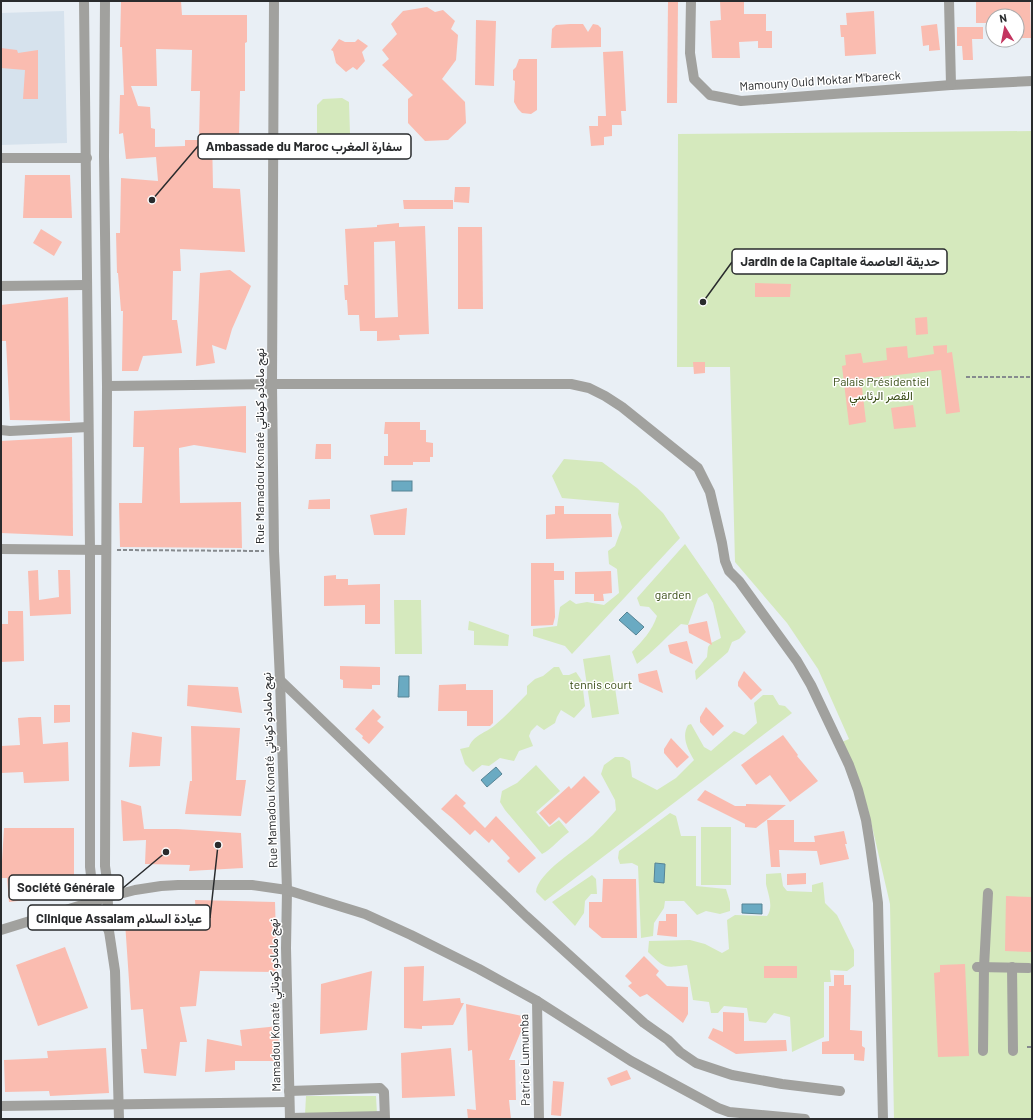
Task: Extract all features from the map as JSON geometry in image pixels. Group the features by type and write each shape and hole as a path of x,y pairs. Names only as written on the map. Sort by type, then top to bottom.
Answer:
{"street":[{"path":"84,1 87,158 90,550 90,867 94,901 109,931"},
{"path":"105,1 104,156 107,386 105,866 109,931 115,971 119,1119"},
{"name":"Rue Mamadou Konaté نهج مامادو كوناتي","path":"274,1 272,384 274,552 287,890"},
{"name":"Mamouny Ould Moktar M'bareck","path":"691,1 690,52 694,79 710,94 741,101 951,85 1032,81"},
{"path":"949,1 951,85"},
{"path":"1,158 87,158"},
{"path":"1,286 87,285"},
{"path":"107,386 272,384 571,384 589,388 605,396 698,468 710,492 725,561 729,571 739,581 797,661 811,685 849,765 858,790 870,845 878,903 883,1119"},
{"path":"1,430 10,431 88,427"},
{"path":"1,549 106,550"},
{"path":"280,680 526,916 644,1023 668,1040 680,1052 696,1062 732,1075 782,1084 840,1091"},
{"path":"1,930 135,890 178,885 252,885 287,890 365,914 411,934 537,1001 631,1061 685,1089 729,1115 805,1119"},
{"name":"Mamadou Konaté نهج مامادو كوناتي","path":"287,890 286,948 290,1118"},
{"path":"983,1051 980,967 988,893"},
{"path":"980,967 1029,968"},
{"path":"1012,968 1013,1051"},
{"name":"Patrice Lumumba","path":"537,1001 539,1119"},
{"path":"289,1091 370,1087 380,1088 384,1092 384,1117 290,1118"},
{"path":"1,1106 289,1102"}],"path":[{"path":"966,377 1032,377"},
{"path":"106,550 274,552"},
{"path":"1028,1048 1032,1047"}],"shaded area":[{"path":"64,11 67,143 1,145 1,13"}],"green space":[{"path":"342,98 349,102 350,135 343,140 323,141 317,133 317,105 323,99"},
{"name":"Palais Présidentiel القصر الرئاسي","path":"1032,131 1032,1119 894,1119 890,904 868,809 842,742 849,739 818,669 787,623 735,562 730,367 677,367 678,134"},
{"path":"564,459 602,462 637,488 663,513 680,538 572,654 565,646 533,636 533,629 557,626 560,607 570,600 576,604 587,602 604,605 619,593 617,569 609,564 608,551 615,546 622,527 618,514 619,503 562,498 552,476"},
{"name":"garden","path":"685,544 746,632 739,639 732,642 728,652 696,680 695,671 707,657 708,647 711,643 721,638 713,603 707,593 698,598 688,625 681,624 649,655 637,664 632,652 650,631 657,616 649,607 640,606 637,598"},
{"path":"394,600 421,600 422,654 395,654"},
{"path":"469,621 509,635 508,646 474,645 474,631 468,630"},
{"name":"tennis court","path":"610,655 619,714 592,718 583,659"},
{"path":"554,667 559,667 563,675 569,675 576,672 582,681 585,706 574,718 561,710 555,723 544,730 537,725 531,731 529,736 533,746 519,751 514,761 500,758 489,766 482,765 473,772 465,764 460,749 469,747 473,740 491,728 527,694 527,686"},
{"path":"763,695 773,695 779,705 785,706 792,713 545,901 536,892 543,877 560,861 593,835 616,810 615,800 601,774 604,765 615,757 623,757 630,761 632,777 657,790 676,778 694,760 685,739 688,725 691,724 704,747 711,751 734,731 744,735 757,723 754,703"},
{"path":"536,765 560,791 536,812 549,827 559,820 569,832 542,854 500,802 502,791 517,783"},
{"path":"670,813 676,816 681,836 696,836 696,886 726,889 730,902 730,911 720,914 706,911 697,915 684,901 665,901 664,908 654,923 653,936 641,938 638,866 632,863 620,864 618,858 619,851"},
{"path":"701,827 731,827 731,885 701,885"},
{"path":"781,873 783,886 787,891 812,892 812,885 823,882 825,903 837,915 854,950 854,966 847,971 830,970 831,982 824,982 824,1037 792,1052 790,1017 774,1013 766,1023 749,1021 747,1008 724,1006 718,1013 711,1013 709,1002 693,1000 687,965 673,967 665,966 658,962 648,952 649,941 690,940 705,944 722,953 729,949 727,920 735,915 767,916 770,905 766,884 766,874"},
{"path":"592,875 596,879 597,894 591,894 585,901 584,913 575,926 552,902"},
{"path":"306,1096 376,1096 377,1114 305,1115"}],"water":[{"path":"392,481 412,481 412,491 392,491"},
{"path":"627,612 644,627 636,635 619,620"},
{"path":"399,676 409,676 409,697 398,697"},
{"path":"496,767 502,774 487,787 481,780"},
{"path":"655,863 665,864 664,883 654,882"},
{"path":"742,904 762,904 762,914 742,913"}],"building":[{"path":"121,1 181,1 182,15 247,15 247,42 245,43 245,91 240,91 239,137 212,135 213,188 240,189 245,252 180,249 181,271 173,271 172,320 177,320 182,353 143,356 138,371 122,371 123,311 121,311 117,273 116,233 120,233 121,178 158,181 156,157 126,159 123,133 119,134 120,95 124,95 122,47 120,47","holes":["156,49 192,50 191,91 200,91 199,140 185,140 185,146 155,147 155,129 151,128 150,107 138,106 131,86 157,86"]},
{"path":"668,1 678,1 677,103 667,103"},
{"path":"720,1 744,1 744,14 766,14 766,31 772,31 772,48 758,48 758,41 739,42 740,58 712,58 710,21 721,20"},
{"path":"976,1 1030,1 1031,38 1025,38 1025,8 985,8 985,23 976,23"},
{"path":"427,7 435,12 443,10 455,21 451,29 458,35 456,60 442,79 465,102 466,123 448,140 425,141 408,123 408,99 413,95 382,65 389,59 382,50 397,34 391,24 403,11"},
{"path":"874,11 876,54 845,56 844,37 841,37 840,25 847,25 846,13"},
{"path":"476,20 496,21 494,86 475,85"},
{"path":"583,24 588,32 593,24 598,25 601,28 601,47 551,48 552,29 556,25"},
{"path":"937,24 940,50 929,51 929,45 923,46 921,26"},
{"path":"957,27 983,27 983,39 972,39 973,60 963,60 962,46 957,46"},
{"path":"339,39 345,42 355,42 358,39 368,46 362,52 365,61 357,70 353,67 346,72 336,63 333,51 331,50"},
{"path":"1,48 17,50 18,53 38,50 38,99 23,99 25,70 1,68"},
{"path":"623,51 626,111 621,111 622,125 612,125 612,136 604,137 604,145 591,146 589,126 598,126 598,116 606,116 603,52"},
{"path":"519,59 537,59 537,110 531,114 522,113 514,102 515,81 513,80 513,70"},
{"path":"25,175 70,175 72,218 23,218"},
{"path":"455,187 470,187 469,203 454,202"},
{"path":"403,200 453,200 453,209 404,209"},
{"path":"399,223 399,227 425,226 429,334 399,335 400,340 377,341 377,331 360,331 359,315 348,315 344,285 348,285 345,229 377,227 377,225","holes":["395,241 398,317 375,318 374,242"]},
{"path":"458,227 482,227 483,309 458,309"},
{"path":"41,229 62,242 54,256 33,243"},
{"path":"230,270 251,286 232,329 226,350 212,345 215,363 196,366 200,273"},
{"path":"755,283 791,284 790,297 755,297"},
{"path":"68,297 70,421 10,420 6,341 1,341 1,305"},
{"path":"927,317 928,334 916,335 915,318"},
{"path":"947,345 947,353 952,352 960,412 946,414 941,370 861,379 866,422 849,425 842,366 846,365 845,355 861,353 863,363 887,360 886,348 907,346 908,358 934,354 933,346"},
{"path":"693,362 705,362 705,373 694,374"},
{"path":"913,405 916,427 894,429 891,408"},
{"path":"246,406 246,453 194,445 179,448 180,503 241,502 242,548 120,547 119,503 142,503 144,447 133,447 134,411"},
{"path":"385,422 420,422 420,430 426,430 426,442 433,443 433,457 430,457 430,462 413,462 413,465 384,465 384,456 388,456 388,434 384,434"},
{"path":"72,437 73,536 1,533 1,441"},
{"path":"316,444 331,444 331,459 315,459"},
{"path":"330,499 330,509 308,509 309,500"},
{"path":"555,506 564,506 564,514 611,514 612,537 546,539 546,515 555,514"},
{"path":"407,508 405,535 374,535 370,515"},
{"path":"531,563 554,563 554,571 564,571 564,580 554,580 555,617 553,625 531,626"},
{"path":"38,570 39,600 59,597 58,570 70,570 71,614 30,616 28,571"},
{"path":"611,571 612,593 603,594 604,601 594,601 594,594 575,594 575,572"},
{"path":"336,575 336,579 348,579 348,585 380,584 380,624 365,624 365,605 324,606 324,576"},
{"path":"8,611 23,611 24,661 1,662 1,624 8,624"},
{"path":"707,621 712,645 689,633 688,625"},
{"path":"687,641 693,664 670,653 668,645"},
{"path":"340,666 380,667 380,685 372,685 372,689 343,688 343,680 340,679"},
{"path":"657,670 663,693 639,682 638,674"},
{"path":"744,671 762,690 751,700 738,686 738,682"},
{"path":"466,684 466,690 493,690 493,723 490,726 467,726 467,711 438,711 439,685"},
{"path":"188,685 238,687 242,713 187,706"},
{"path":"54,705 70,705 70,722 54,723"},
{"path":"706,707 724,726 713,736 700,722 700,717"},
{"path":"373,709 381,717 377,721 384,727 369,744 355,729"},
{"path":"41,717 43,744 68,742 69,781 24,783 23,772 1,773 1,746 20,745 18,718"},
{"path":"191,726 240,728 236,780 246,780 241,816 185,814 190,781 192,781"},
{"path":"132,732 162,737 160,766 129,767"},
{"path":"783,735 798,755 797,756 818,781 790,802 770,775 756,785 741,765"},
{"path":"671,738 689,757 677,768 664,753 664,749"},
{"path":"584,776 600,792 566,824 559,817 550,825 539,813 569,786 571,789"},
{"path":"705,790 735,806 746,806 746,804 786,805 756,828 745,827 745,824 697,800"},
{"path":"456,794 466,803 463,806 485,828 496,816 536,858 519,873 507,861 510,858 492,839 489,843 475,830 470,835 441,809"},
{"path":"121,800 141,806 144,829 177,829 241,833 243,868 189,871 190,865 145,864 146,840 123,841"},
{"path":"767,820 794,820 794,842 815,842 814,836 844,831 847,844 845,844 849,859 820,865 817,851 779,850 780,867 771,867"},
{"path":"4,828 74,828 74,875 42,876 44,898 9,902 7,878 1,878"},
{"path":"806,873 806,884 787,885 787,874"},
{"path":"603,879 636,879 637,938 602,938 589,927 589,902 602,902"},
{"path":"1006,896 1032,897 1032,952 1005,951"},
{"path":"195,900 275,902 277,972 200,971 196,1006 180,1007 187,1042 180,1042 176,1076 144,1073 141,1049 147,1049 143,1009 131,1010 125,922 196,916"},
{"path":"666,914 677,914 677,937 657,935 659,921 666,921"},
{"path":"65,947 88,1008 38,1026 16,965"},
{"path":"644,956 659,971 656,975 667,986 688,987 688,1014 683,1023 647,994 640,997 628,986 632,983 625,976"},
{"path":"965,964 969,1056 938,1057 934,973 940,972 940,965"},
{"path":"424,966 423,1001 460,998 461,1003 464,1003 453,1025 422,1026 422,1029 404,1028 404,967"},
{"path":"764,966 797,966 797,978 764,978"},
{"path":"372,971 367,1030 320,1034 321,984"},
{"path":"834,975 844,975 844,985 851,985 850,1030 862,1031 862,1046 865,1048 864,1061 854,1060 854,1054 822,1054 822,1042 829,1041 829,986 834,986"},
{"path":"466,1004 527,1017 509,1060 515,1060 516,1100 509,1100 511,1119 468,1119 467,1109 476,1110 472,1050 468,1051"},
{"path":"723,1012 744,1013 744,1041 786,1040 787,1051 736,1054 708,1038 713,1028 723,1032"},
{"path":"279,1026 278,1061 235,1061 235,1070 205,1072 207,1039 242,1046 240,1030"},
{"path":"106,1048 109,1093 50,1096 49,1091 5,1092 4,1060 48,1058 47,1051"},
{"path":"451,1048 455,1096 402,1098 401,1053"},
{"path":"627,1070 631,1079 611,1086 607,1078"},
{"path":"553,1081 564,1082 561,1116 551,1115"}],"place":[{"name":"Ambassade du Maroc سفارة المغرب","path":"152,200"},
{"name":"Jardin de la Capitale حديقة العاصمة","path":"703,302"},
{"name":"Clinique Assalam عيادة السلام","path":"218,845"},
{"name":"Société Générale","path":"166,852"}]}
